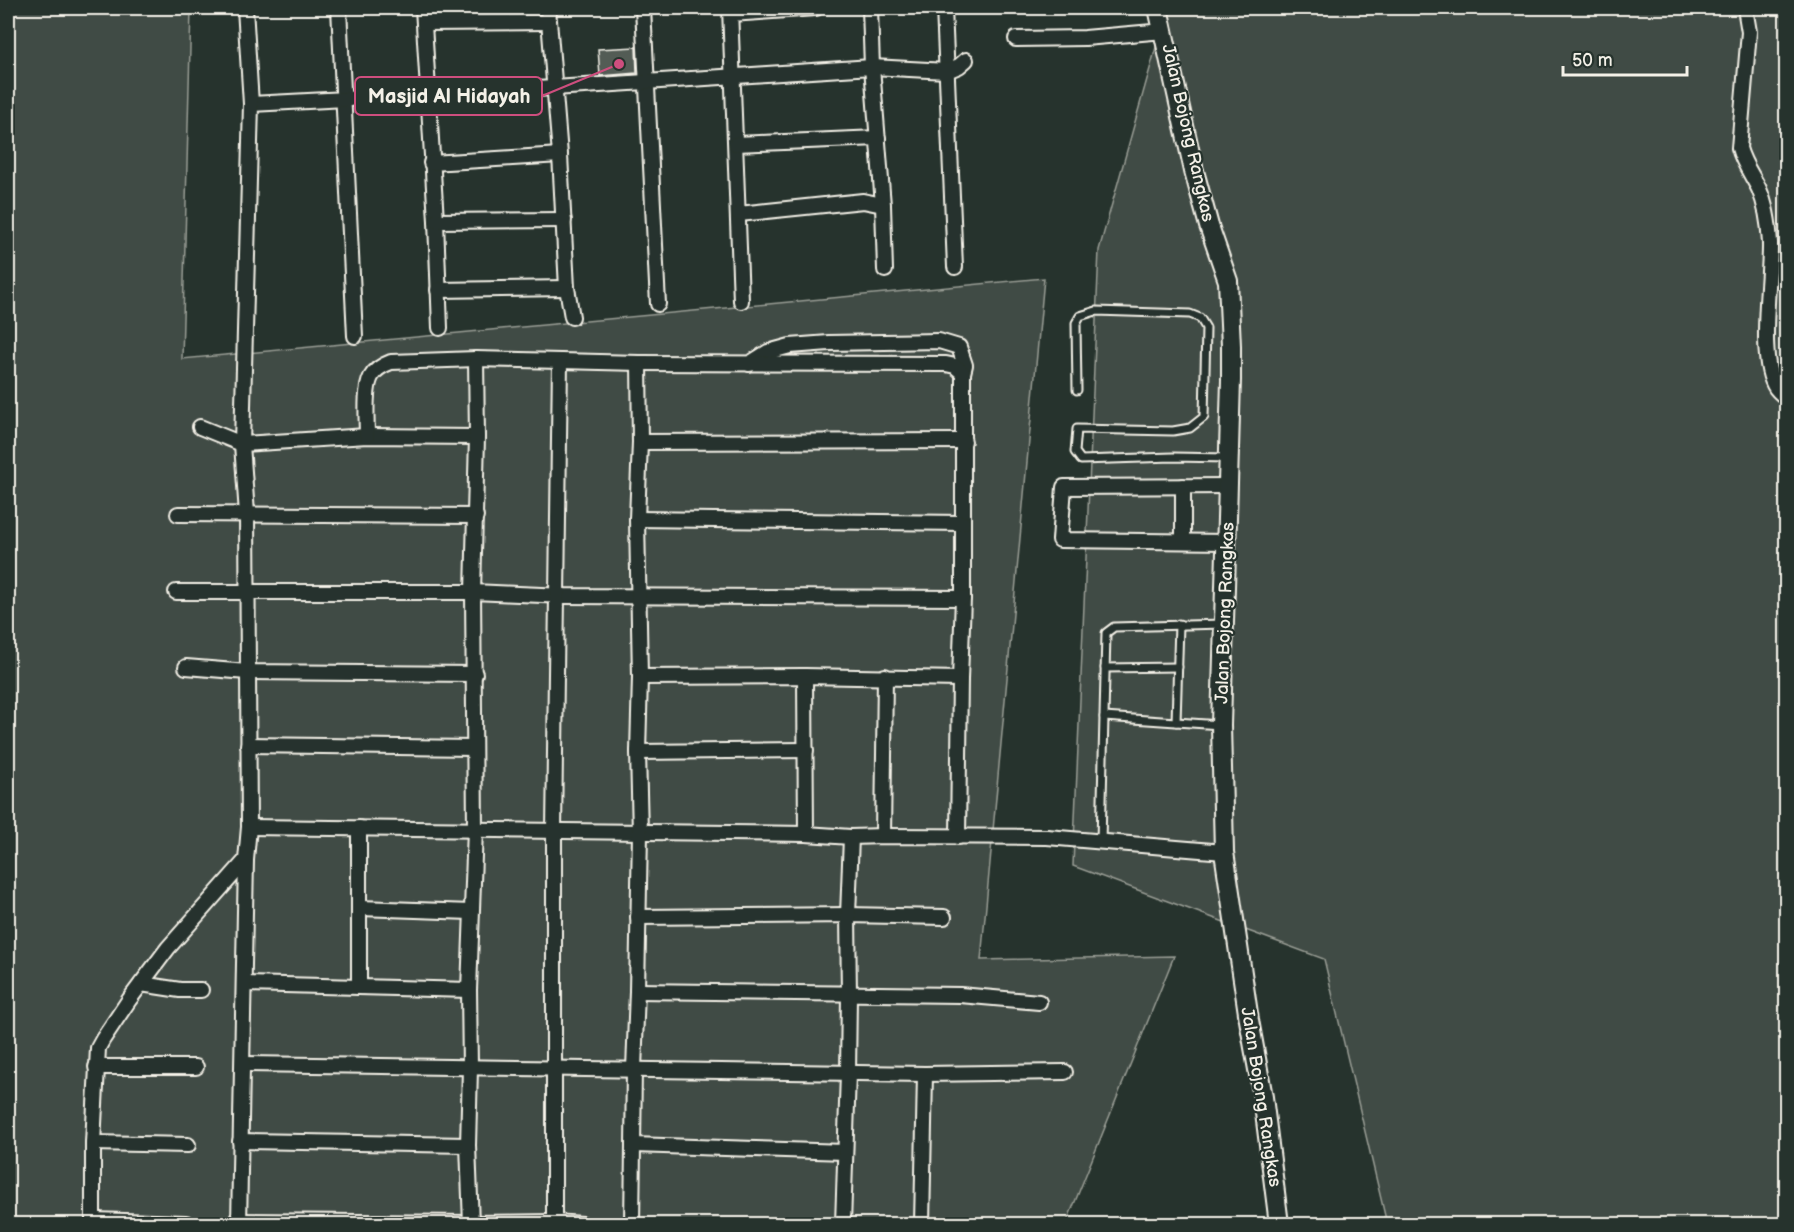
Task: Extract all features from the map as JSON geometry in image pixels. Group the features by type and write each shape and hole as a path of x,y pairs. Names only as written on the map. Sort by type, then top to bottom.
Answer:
{"main road":[{"name":"Jalan Bojong Rangkas","path":"1158,8 1194,171 1209,226 1228,281 1231,346 1229,486 1221,724 1224,852 1263,1097 1279,1224"}],"street":[{"path":"245,8 251,104 242,444 246,514 249,827 246,860 239,1223 583,1224"},
{"path":"339,8 355,336"},
{"path":"423,8 440,328"},
{"path":"548,8 560,155 567,288 572,317"},
{"path":"643,8 658,304"},
{"path":"741,301 731,11 816,8"},
{"path":"870,8 885,270"},
{"path":"944,8 955,267"},
{"path":"1745,8 1749,32 1739,148 1741,157 1760,192 1768,222 1770,244 1767,356 1776,388 1786,398"},
{"path":"424,23 548,22"},
{"path":"1016,39 1085,38 1164,32"},
{"path":"251,104 554,88 872,67 947,71 966,60"},
{"path":"736,144 878,138"},
{"path":"431,163 560,155"},
{"path":"738,214 863,201 883,205"},
{"path":"436,221 564,220"},
{"path":"438,290 567,288"},
{"path":"749,364 768,352 790,346 939,341 959,347 965,365 963,373 963,598 958,837"},
{"path":"367,436 368,389 371,377 379,367 391,362 476,359 639,363 946,364 955,366 963,373"},
{"path":"471,1224 468,1145 469,990 475,829 473,592 476,516 476,359"},
{"path":"554,1223 555,596 560,361"},
{"path":"632,1224 640,833 637,519 640,442 639,363"},
{"path":"200,427 242,444 367,436 477,437"},
{"path":"640,442 964,441"},
{"path":"1183,486 1183,541"},
{"path":"1227,542 1060,540 1064,487 1229,486"},
{"path":"178,514 476,516"},
{"path":"637,519 963,524"},
{"path":"176,592 473,592 555,596 963,598"},
{"path":"186,667 247,672 475,674"},
{"path":"805,676 806,834"},
{"path":"640,677 885,676 960,679"},
{"path":"883,836 885,676"},
{"path":"248,745 474,748"},
{"path":"638,752 806,750"},
{"path":"249,827 806,834 851,837 1047,837 1224,852"},
{"path":"359,828 359,987"},
{"path":"843,1224 848,1073 848,915 851,837"},
{"path":"186,1222 94,1222 93,1143 98,1048 102,1039 168,948 246,860"},
{"path":"360,908 471,912"},
{"path":"638,917 848,915 944,917"},
{"path":"141,984 180,990 201,990"},
{"path":"244,984 469,990"},
{"path":"637,991 960,995 1039,1002"},
{"path":"243,1064 925,1074 1065,1072"},
{"path":"96,1067 196,1067"},
{"path":"922,1224 925,1074"},
{"path":"240,1141 468,1145"},
{"path":"93,1143 188,1144"},
{"path":"633,1145 845,1152"}],"lane":[{"path":"1077,390 1076,322 1080,316 1096,311 1190,314 1200,318 1206,328 1204,417 1190,428 1173,431 1077,429 1075,452 1081,460 1229,458"},
{"path":"1176,722 1179,624"},
{"path":"1101,842 1106,633 1114,627 1224,624"},
{"path":"1105,668 1178,667"},
{"path":"1104,717 1221,724"}],"shaded area":[{"path":"8,8 191,8 182,359 1044,278 981,960 1174,956 1066,1224 8,1224"},
{"path":"1167,8 1786,8 1786,1224 1387,1224 1324,959 1073,866 1099,250"}],"building":[{"path":"636,47 637,73 600,76 598,49"}],"place":[{"name":"Masjid Al Hidayah","path":"619,64"}]}
